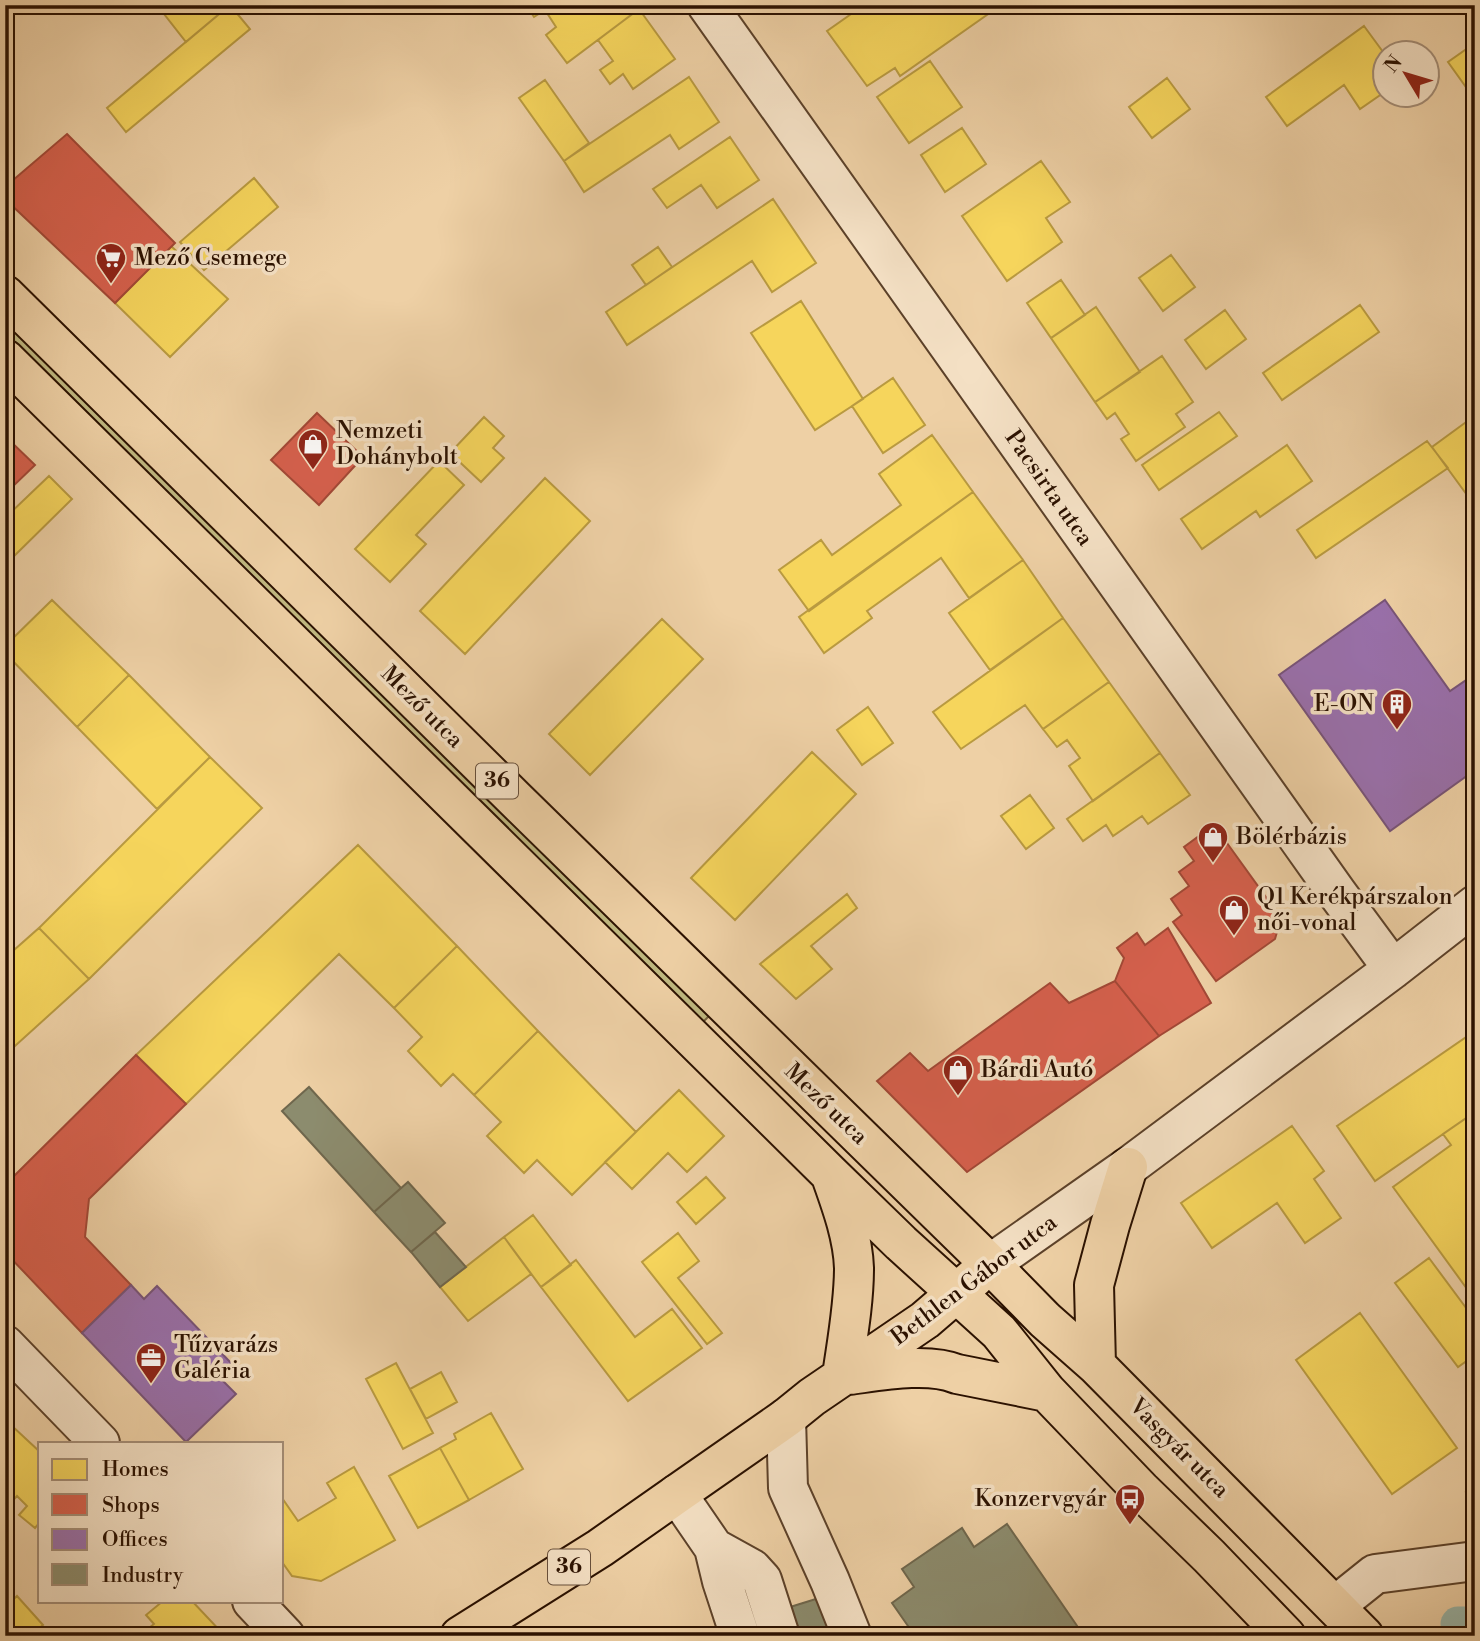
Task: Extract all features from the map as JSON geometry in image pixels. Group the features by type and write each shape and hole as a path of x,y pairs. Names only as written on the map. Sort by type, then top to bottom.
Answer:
{"main road":[{"name":"Mező utca","path":"6,306 535,818 990,1264"},
{"name":"Mező utca","path":"5,359 830,1174 955,1293"},
{"path":"1096,1364 1094,1285 1128,1167"},
{"name":"36","path":"830,1174 842,1207 854,1266 842,1376"},
{"name":"Bethlen Gábor utca","path":"460,1636 600,1548 786,1418 925,1320 990,1264"},
{"name":"Vasgyár utca","path":"990,1264 1045,1320 1096,1364 1364,1636"},
{"path":"955,1293 999,1332 1047,1392 1286,1636"},
{"path":"842,1376 892,1369 944,1369 1047,1392"}],"street":[{"name":"Pacsirta utca","path":"707,5 1393,969"},
{"name":"Bethlen Gábor utca","path":"990,1264 1128,1167 1475,905"},
{"path":"5,1345 99,1442"},
{"path":"786,1418 788,1488 852,1636"},
{"path":"677,1494 714,1548 740,1636"},
{"path":"714,1548 752,1569 762,1580 780,1636"},
{"path":"1335,1606 1375,1574 1475,1561"},
{"path":"253,1602 285,1636"}],"shaded area":[{"path":"16,328 710,1015 703,1022 7,341 7,334"}],"building: Homes":[{"path":"157,5 230,5 186,42"},
{"path":"230,5 250,29 126,132 107,108"},
{"path":"526,5 636,5 639,9 567,63 546,35 556,27 545,10 534,17"},
{"path":"864,5 1001,5 900,76 895,68 867,86 827,31"},
{"path":"639,9 675,59 633,89 623,74 610,84 600,70 613,61 598,40"},
{"path":"1364,26 1373,38 1372,101 1360,109 1344,85 1287,126 1266,97"},
{"path":"1475,43 1475,96 1473,97 1448,62"},
{"path":"930,61 962,107 909,143 877,97"},
{"path":"689,77 719,122 679,149 670,135 584,192 564,161"},
{"path":"1167,78 1190,109 1152,138 1129,107"},
{"path":"545,80 589,143 564,161 519,98"},
{"path":"962,128 986,164 945,192 921,155"},
{"path":"730,137 759,180 717,208 701,185 667,208 653,189"},
{"path":"1041,161 1070,202 1046,218 1062,242 1007,281 962,216"},
{"path":"254,178 278,207 204,270 180,242"},
{"path":"773,199 816,263 772,292 752,261 627,345 606,312"},
{"path":"171,246 228,299 170,357 115,303"},
{"path":"658,247 672,267 646,285 632,265"},
{"path":"1171,255 1195,287 1163,311 1139,278"},
{"path":"1061,280 1085,315 1051,338 1027,303"},
{"path":"801,301 863,399 815,430 751,333"},
{"path":"1360,305 1379,332 1282,400 1263,373"},
{"path":"1096,307 1140,372 1095,402 1051,338"},
{"path":"1225,310 1246,339 1206,369 1185,340"},
{"path":"1162,356 1193,402 1176,414 1185,427 1136,461 1121,439 1129,434 1115,413 1107,419 1095,402"},
{"path":"893,378 925,425 883,453 852,406"},
{"path":"1219,412 1237,436 1159,490 1142,465"},
{"path":"484,417 504,436 493,448 504,458 481,482 450,453"},
{"path":"1473,417 1475,419 1475,506 1432,447"},
{"path":"932,435 973,492 809,611 779,570 821,540 832,555 901,505 879,474"},
{"path":"1427,441 1448,468 1316,558 1297,530"},
{"path":"1287,445 1312,481 1260,517 1256,511 1202,549 1181,519"},
{"path":"439,461 464,485 416,535 426,544 390,582 355,549"},
{"path":"49,476 72,499 5,565 5,518"},
{"path":"545,478 590,521 465,654 420,611"},
{"path":"973,492 1023,560 969,598 941,558 867,611 872,618 824,653 799,617"},
{"path":"1023,560 1063,618 990,670 949,613"},
{"path":"52,600 129,675 77,727 5,653 5,646"},
{"path":"1063,618 1109,682 1043,729 1025,705 961,749 933,712"},
{"path":"662,619 703,659 590,775 549,734"},
{"path":"129,675 210,757 157,809 77,727"},
{"path":"1109,682 1160,753 1093,801 1069,766 1080,758 1067,740 1057,747 1043,729"},
{"path":"868,707 893,743 862,765 837,730"},
{"path":"812,752 856,794 735,920 691,878"},
{"path":"1160,753 1190,795 1148,824 1142,816 1113,836 1106,825 1083,841 1067,819"},
{"path":"210,757 262,808 89,979 39,928"},
{"path":"1030,795 1054,828 1026,849 1001,816"},
{"path":"358,845 457,946 394,1008 339,954 186,1104 136,1055"},
{"path":"847,894 857,908 811,946 832,969 796,999 760,964"},
{"path":"39,928 89,979 5,1055 5,958"},
{"path":"457,946 538,1031 474,1095 453,1074 441,1086 408,1051 422,1037 394,1008"},
{"path":"538,1031 636,1132 572,1195 537,1160 524,1173 487,1136 501,1122 474,1095"},
{"path":"1475,1031 1475,1112 1375,1181 1337,1126"},
{"path":"679,1090 724,1136 687,1172 668,1153 632,1189 605,1162"},
{"path":"1475,1112 1475,1300 1393,1187 1451,1145 1443,1134"},
{"path":"1292,1126 1324,1171 1314,1179 1341,1218 1305,1243 1277,1203 1212,1248 1181,1203"},
{"path":"706,1177 725,1198 696,1224 677,1202"},
{"path":"533,1215 571,1265 541,1287 504,1237"},
{"path":"678,1233 699,1261 678,1278 722,1333 707,1344 642,1262"},
{"path":"504,1237 531,1274 468,1321 440,1287"},
{"path":"1429,1258 1475,1320 1475,1355 1458,1367 1395,1283"},
{"path":"576,1260 635,1337 672,1309 702,1348 628,1401 541,1287"},
{"path":"1360,1313 1457,1448 1392,1494 1296,1360"},
{"path":"396,1363 433,1433 403,1449 366,1379"},
{"path":"441,1372 457,1402 426,1419 410,1389"},
{"path":"491,1413 523,1469 469,1500 440,1448 456,1439 454,1434"},
{"path":"11,1425 38,1450 38,1524 35,1528 19,1515 27,1506 17,1496 5,1509 5,1432"},
{"path":"440,1448 469,1500 418,1528 389,1476"},
{"path":"354,1467 395,1540 321,1581 292,1576 284,1565 284,1501 298,1521 336,1498 327,1483"},
{"path":"1475,1486 1475,1504 1466,1492"},
{"path":"17,1596 43,1625 30,1636 5,1635 5,1607"},
{"path":"162,1602 193,1602 225,1636 139,1636 154,1624 146,1615"}],"building: Shops":[{"path":"67,134 175,243 115,303 5,199 5,187"},
{"path":"317,413 363,457 319,505 271,460"},
{"path":"5,436 35,465 5,494"},
{"path":"1214,825 1281,918 1275,939 1216,981 1173,922 1182,915 1171,899 1189,886 1179,872 1194,861 1184,847"},
{"path":"1168,928 1211,1003 1159,1036 1115,981 1124,958 1117,948 1137,933 1145,945"},
{"path":"1115,981 1159,1036 967,1172 877,1081 910,1053 928,1071 1050,983 1069,1003"},
{"path":"136,1055 186,1104 89,1199 85,1237 131,1285 82,1333 5,1252 5,1185"}],"building: Offices":[{"name":"E-ON","path":"1385,600 1450,691 1475,674 1475,770 1390,831 1279,675"},
{"path":"131,1285 144,1299 157,1286 233,1365 220,1378 236,1394 186,1442 82,1333"}],"building: Industry":[{"path":"309,1087 401,1188 374,1212 282,1111"},
{"path":"408,1182 445,1223 411,1252 374,1212"},
{"path":"435,1232 466,1267 440,1287 411,1252"},
{"path":"1007,1524 1084,1636 915,1636 892,1603 914,1587 902,1569 962,1528 974,1547"},
{"path":"819,1598 831,1636 795,1636 787,1608"}],"waterway":[{"path":"1458,1624 1475,1624"}],"place":[{"name":"Mező Csemege","path":"111,285"},
{"name":"Nemzeti Dohánybolt","path":"313,471"},
{"name":"E-ON","path":"1397,731"},
{"name":"Bölérbázis","path":"1213,864"},
{"name":"Q1 Kerékpárszalon női-vonal","path":"1234,937"},
{"name":"Bárdi Autó","path":"958,1097"},
{"name":"Tűzvarázs Galéria","path":"151,1385"},
{"name":"Konzervgyár","path":"1130,1526"}]}
